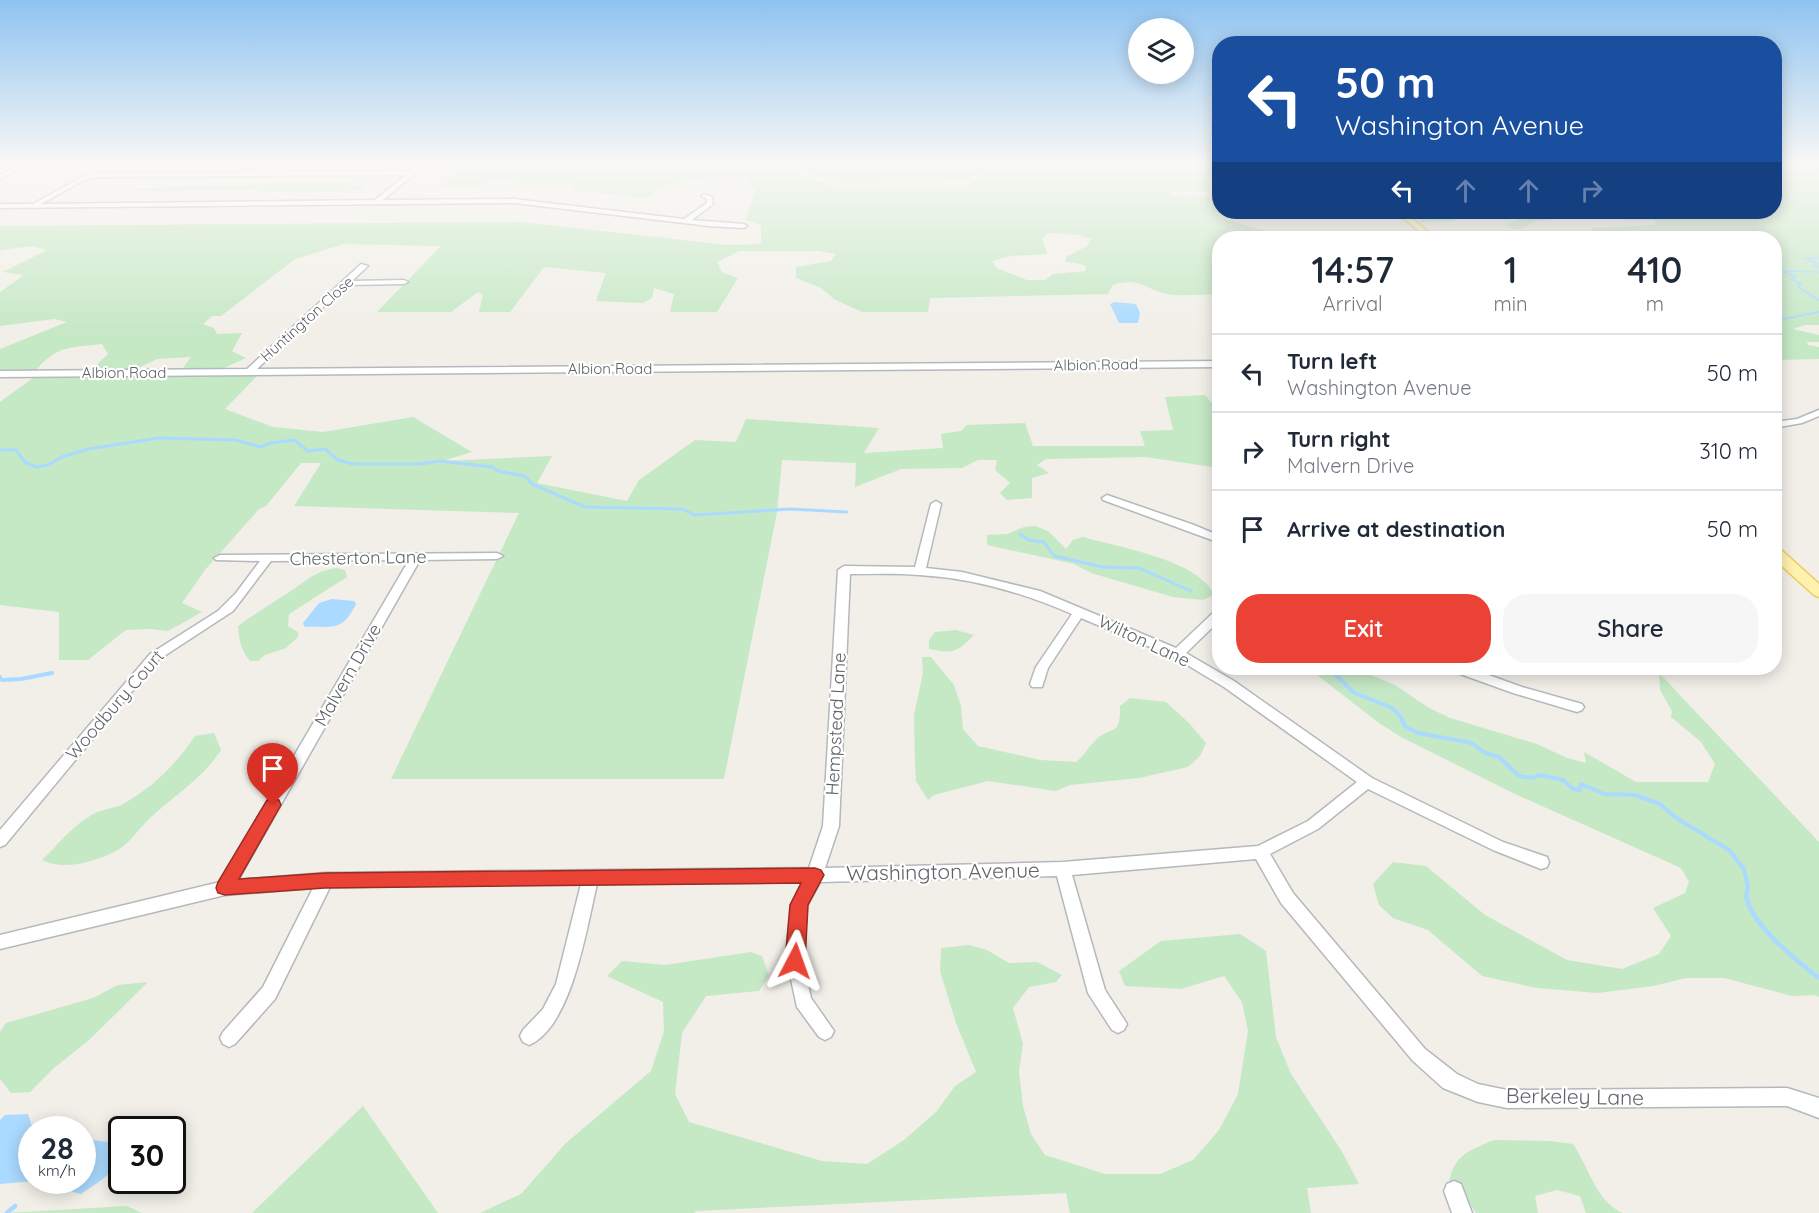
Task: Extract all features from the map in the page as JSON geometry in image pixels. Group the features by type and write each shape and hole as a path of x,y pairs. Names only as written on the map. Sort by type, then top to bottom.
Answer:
{"main road":[{"path":"1782,558 1819,592"}],"street":[{"path":"694,222 744,226"},
{"name":"Huntington Close","path":"249,372 364,266"},
{"path":"347,283 404,282"},
{"name":"Albion Road","path":"0,374 1212,364"},
{"path":"1782,424 1799,421 1819,413"},
{"path":"1107,498 1212,537"},
{"path":"920,571 936,504"},
{"name":"Chesterton Lane","path":"220,558 497,556"},
{"name":"Malvern Drive","path":"225,888 416,557"},
{"name":"Woodbury Court","path":"0,842 154,657 168,645 222,613 237,599 267,559"},
{"name":"Wilton Lane","path":"844,570 920,571 1002,584 1036,594 1178,654 1212,674"},
{"name":"Hempstead Lane","path":"825,1031 803,1002 795,961 799,905 815,875 831,826 844,570"},
{"path":"1037,684 1042,667 1079,612"},
{"path":"1178,654 1212,621"},
{"name":"Wilton Lane","path":"1214,675 1304,735 1367,782 1498,846 1541,862"},
{"path":"1476,675 1577,707"},
{"name":"Washington Avenue","path":"0,942 225,888 325,880 590,879 1063,869 1260,852 1313,825 1367,782"},
{"name":"Berkeley Lane","path":"1260,852 1287,898 1419,1055 1450,1081 1478,1092 1507,1099 1787,1097 1819,1108"},
{"path":"1063,869 1097,993 1119,1024"},
{"path":"529,1036 549,1015 564,985 590,879"},
{"path":"229,1038 268,993 325,880"},
{"path":"1454,1191 1462,1213"}],"green space":[{"path":"522,222 727,245 761,244 761,225 751,222 1234,222 1266,231 1212,231 1212,294 1173,295 1130,282 1113,285 1108,294 930,298 928,312 862,312 834,299 821,288 796,278 796,267 831,261 836,254 818,251 739,251 717,262 722,272 738,278 717,312 670,312 674,294 654,288 652,298 643,303 596,301 606,273 544,267 510,312 479,312 483,295 478,292 451,312 377,312 441,246 344,244 295,259 221,316 212,316 203,324 214,328 217,334 242,333 232,351 246,358 224,368 183,368 191,357 157,359 134,370 91,370 108,354 102,344 65,349 51,356 36,370 0,371 0,349 67,322 54,319 0,326 0,292 24,275 3,272 47,250 32,246 0,250 0,226","holes":["1050,233 1078,235 1091,239 1087,246 1066,257 1066,262 1081,264 1086,267 1086,271 1053,274 1045,280 1027,280 997,268 992,261 1011,256 1047,254 1042,238"]},
{"path":"1513,222 1537,222 1517,230 1506,225"},
{"path":"1655,222 1819,222 1819,325 1805,325 1793,329 1819,335 1819,342 1807,342 1808,345 1819,347 1819,359 1782,360 1782,231 1594,231 1591,228 1655,225"},
{"path":"258,375 225,409 273,427 323,432 413,417 472,452 442,461 552,456 537,483 627,501 639,480 695,440 736,442 746,419 879,428 864,453 943,448 941,434 961,431 967,425 1025,423 1033,446 1145,446 1140,431 1173,430 1165,397 1205,395 1212,403 1212,467 1146,457 1046,459 1037,465 1049,473 1032,478 1032,498 1007,500 1000,493 1010,483 995,470 997,460 978,460 962,468 901,469 855,487 856,463 782,460 777,512 724,779 391,779 519,513 294,506 321,463 301,463 266,506 259,509 205,570 182,603 202,612 168,631 126,630 88,660 59,660 59,612 0,605 0,402 33,378"},
{"path":"1035,526 1048,531 1066,549 1073,540 1083,537 1156,557 1192,573 1206,583 1212,596 1203,600 1173,597 1091,573 1074,564 987,545 987,535 1007,534 1024,527"},
{"path":"336,568 345,570 347,577 289,614 288,626 298,632 298,637 286,648 265,655 258,661 250,661 241,645 238,626 310,578"},
{"path":"956,630 974,635 954,650 929,649 929,640 935,632"},
{"path":"922,657 931,657 954,685 961,706 963,729 978,746 1040,760 1076,762 1100,736 1116,727 1120,716 1120,706 1130,698 1166,702 1206,743 1200,756 1188,767 1139,778 1070,785 1056,791 988,781 934,795 928,800 916,781 915,765 914,715 923,673"},
{"path":"1317,675 1371,675 1395,685 1429,708 1450,718 1537,744 1567,758 1586,763 1584,752 1636,782 1708,782 1715,764 1701,742 1671,717 1672,711 1660,690 1661,675 1819,842 1819,997 1814,995 1792,996 1724,978 1686,978 1653,986 1598,993 1537,988 1482,976 1428,930 1393,918 1379,905 1373,884 1393,862 1426,866 1485,915 1567,960 1622,969 1659,954 1671,936 1653,908 1685,893 1689,882 1681,868 1515,794 1401,737 1379,723"},
{"path":"214,733 221,750 214,760 119,849 106,856 78,864 59,865 42,860 83,820 97,812 121,805 153,783 180,757 195,736"},
{"path":"1240,934 1266,951 1276,1037 1291,1074 1341,1150 1359,1184 1307,1188 1311,1213 1070,1213 1066,1193 696,1211 694,1213 480,1213 521,1194 566,1143 651,1071 664,1031 663,1002 607,976 622,961 665,965 751,952 762,956 769,975 759,991 706,996 682,1033 675,1094 689,1122 822,1161 867,1164 904,1140 937,1111 955,1086 976,1072 956,1023 940,971 941,948 969,945 987,950 1009,963 1037,962 1062,975 1056,982 1029,987 1013,1008 1023,1044 1019,1071 1023,1106 1031,1134 1045,1155 1105,1174 1160,1174 1193,1160 1219,1130 1238,1094 1248,1031 1242,1002 1224,976 1181,989 1125,986 1119,971 1161,941"},
{"path":"148,982 89,1040 54,1068 30,1092 11,1093 0,1079 0,1032 6,1023 93,998 118,985"},
{"path":"363,1106 438,1213 252,1213"},
{"path":"1494,1140 1550,1141 1573,1144 1606,1201 1623,1213 1586,1213 1580,1196 1557,1190 1535,1196 1538,1213 1476,1213 1469,1203 1447,1193 1449,1181 1460,1158"},
{"path":"127,1206 142,1213 6,1213"}],"water":[{"path":"1115,302 1136,304 1140,313 1138,323 1119,323 1110,304"},
{"path":"332,599 354,601 356,604 346,619 336,626 305,627 303,623 319,603"},
{"path":"28,1114 29,1116 18,1116 18,1182 0,1184 0,1120 5,1115"},
{"path":"96,1141 108,1142 108,1175 96,1184"}],"waterway":[{"path":"1819,258 1805,258 1818,264 1813,265 1819,267"},
{"path":"1782,271 1819,272"},
{"path":"1782,272 1796,276 1791,279 1801,284 1798,287 1819,300"},
{"path":"1782,319 1819,312"},
{"path":"0,450 16,450 26,463 36,467 48,465 62,457 88,449 159,438 235,440 261,447 271,443 294,440 308,451 325,449 338,460 353,464 420,464 441,461 492,467 498,471 525,476 532,484 585,507 682,509 695,515 791,509 847,512"},
{"path":"1020,534 1029,540 1044,542 1054,556 1103,567 1139,568 1191,591"},
{"path":"0,677 2,680 21,679 52,673"},
{"path":"1336,675 1353,692 1392,708 1400,716 1405,726 1418,733 1472,743 1485,753 1499,757 1519,776 1532,778 1540,775 1563,780 1573,789 1580,790 1581,784 1604,794 1635,795 1660,804 1675,817 1729,850 1744,869 1748,887"},
{"path":"1748,887 1747,900 1759,922 1778,943 1819,978"},
{"path":"7,1213 15,1206"}],"route":[{"path":"273,805 225,888 325,880 815,875 799,905 795,961"}]}
